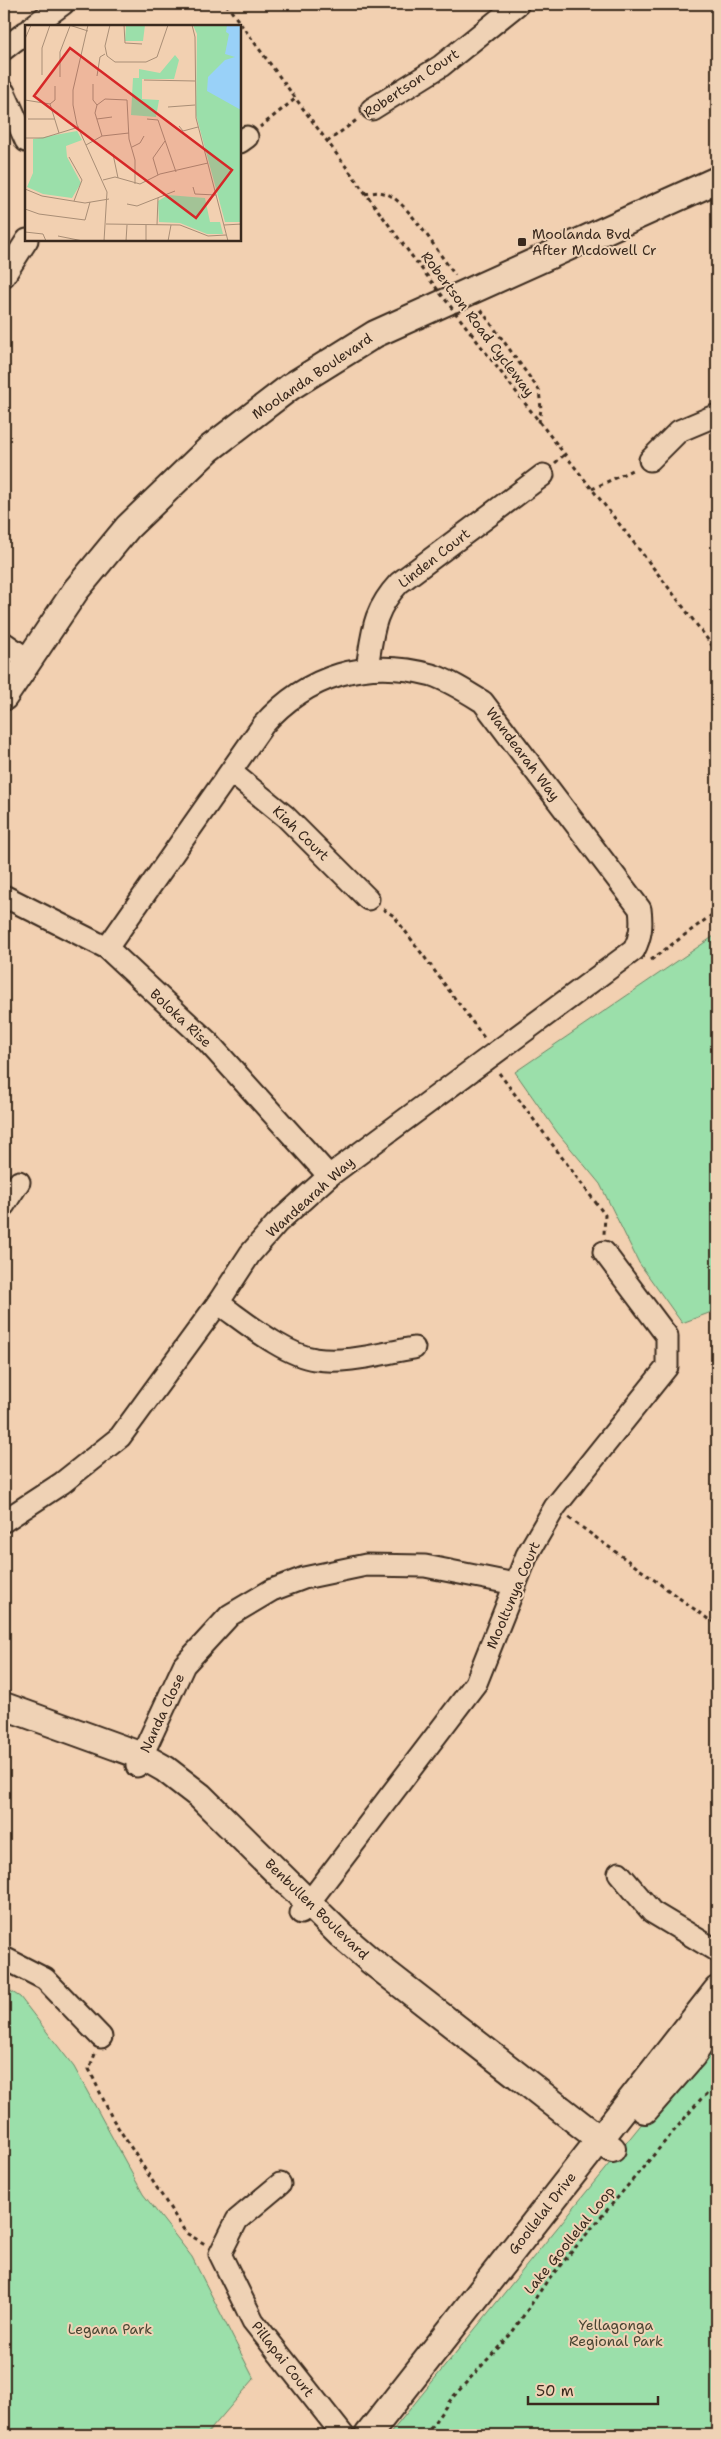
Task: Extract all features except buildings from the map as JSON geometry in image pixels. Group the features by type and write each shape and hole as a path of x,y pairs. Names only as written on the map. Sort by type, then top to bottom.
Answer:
{"street":[{"path":"34,25 63,4"},
{"name":"Robertson Court","path":"372,109 441,66 518,4"},
{"path":"4,48 25,33"},
{"path":"4,92 25,139"},
{"name":"Moolanda Boulevard","path":"4,697 12,655 31,624 60,586 130,503 196,441 308,357 340,336 389,312 563,231 717,165"},
{"name":"Moolanda Boulevard","path":"12,655 76,590 128,527 209,448 290,387 375,334 717,180"},
{"path":"4,276 25,241"},
{"path":"650,460 679,431 717,415"},
{"name":"Linden Court","path":"367,668 375,619 385,599 399,583 543,475"},
{"name":"Wandearah Way","path":"4,1521 62,1482 120,1437 218,1304 250,1254 277,1223 330,1176 634,950 640,938 642,922 640,909 482,702 458,686 433,676 389,668 367,668 325,680 298,692 279,706 263,725 107,948"},
{"name":"Kiah Court","path":"231,772 285,816 368,898"},
{"name":"Boloka Rise","path":"4,896 107,948 208,1042 330,1176"},
{"path":"4,1205 19,1182"},
{"name":"Mooltunya Court","path":"304,1908 476,1683 527,1555 555,1507 667,1367 667,1336 604,1252"},
{"path":"218,1304 286,1348 314,1359 346,1360 414,1348"},
{"name":"Nanda Close","path":"139,1761 184,1665 230,1615 272,1590 304,1578 366,1565 425,1566 515,1584"},
{"name":"Benbullen Boulevard","path":"4,1706 139,1761 198,1808 304,1908 602,2149"},
{"name":"Benbullen Boulevard","path":"4,1719 139,1761"},
{"path":"620,1873 652,1912 717,1951"},
{"path":"4,1958 45,1979 102,2037"},
{"name":"Goollelal Drive","path":"386,2435 602,2149 717,1990"},
{"name":"Goollelal Drive","path":"368,2435 602,2149 692,2056 717,2018"},
{"path":"220,2254 237,2220 280,2184"},
{"name":"Pillapai Court","path":"220,2254 253,2322 343,2435"}],"path":[{"name":"Robertson Road Cycleway","path":"226,4 411,255 539,423 639,548 717,652"},
{"path":"244,140 295,99"},
{"name":"Robertson Court","path":"326,142 372,109"},
{"path":"365,194 378,191 391,196 404,208 448,266"},
{"path":"478,306 539,390 541,409 539,423"},
{"path":"592,490 650,460"},
{"path":"368,898 394,916 605,1215 604,1252"},
{"path":"647,963 717,911"},
{"path":"555,1507 708,1620 717,1623"},
{"path":"102,2037 89,2069 112,2118 186,2233 220,2254"},
{"name":"Lake Goollelal Loop","path":"425,2435 452,2398 511,2334 547,2281 701,2098 717,2086"}],"green space":[{"path":"717,934 717,1310 682,1323 639,1263 600,1184 557,1132 515,1072"},
{"name":"Legana Park","path":"4,1987 20,1997 74,2067 143,2194 192,2257 254,2379 206,2435 4,2435"},
{"name":"Yellagonga Regional Park","path":"717,2031 717,2435 389,2435"}],"place":[{"name":"Moolanda Bvd After Mcdowell Cr","path":"522,242"}]}
